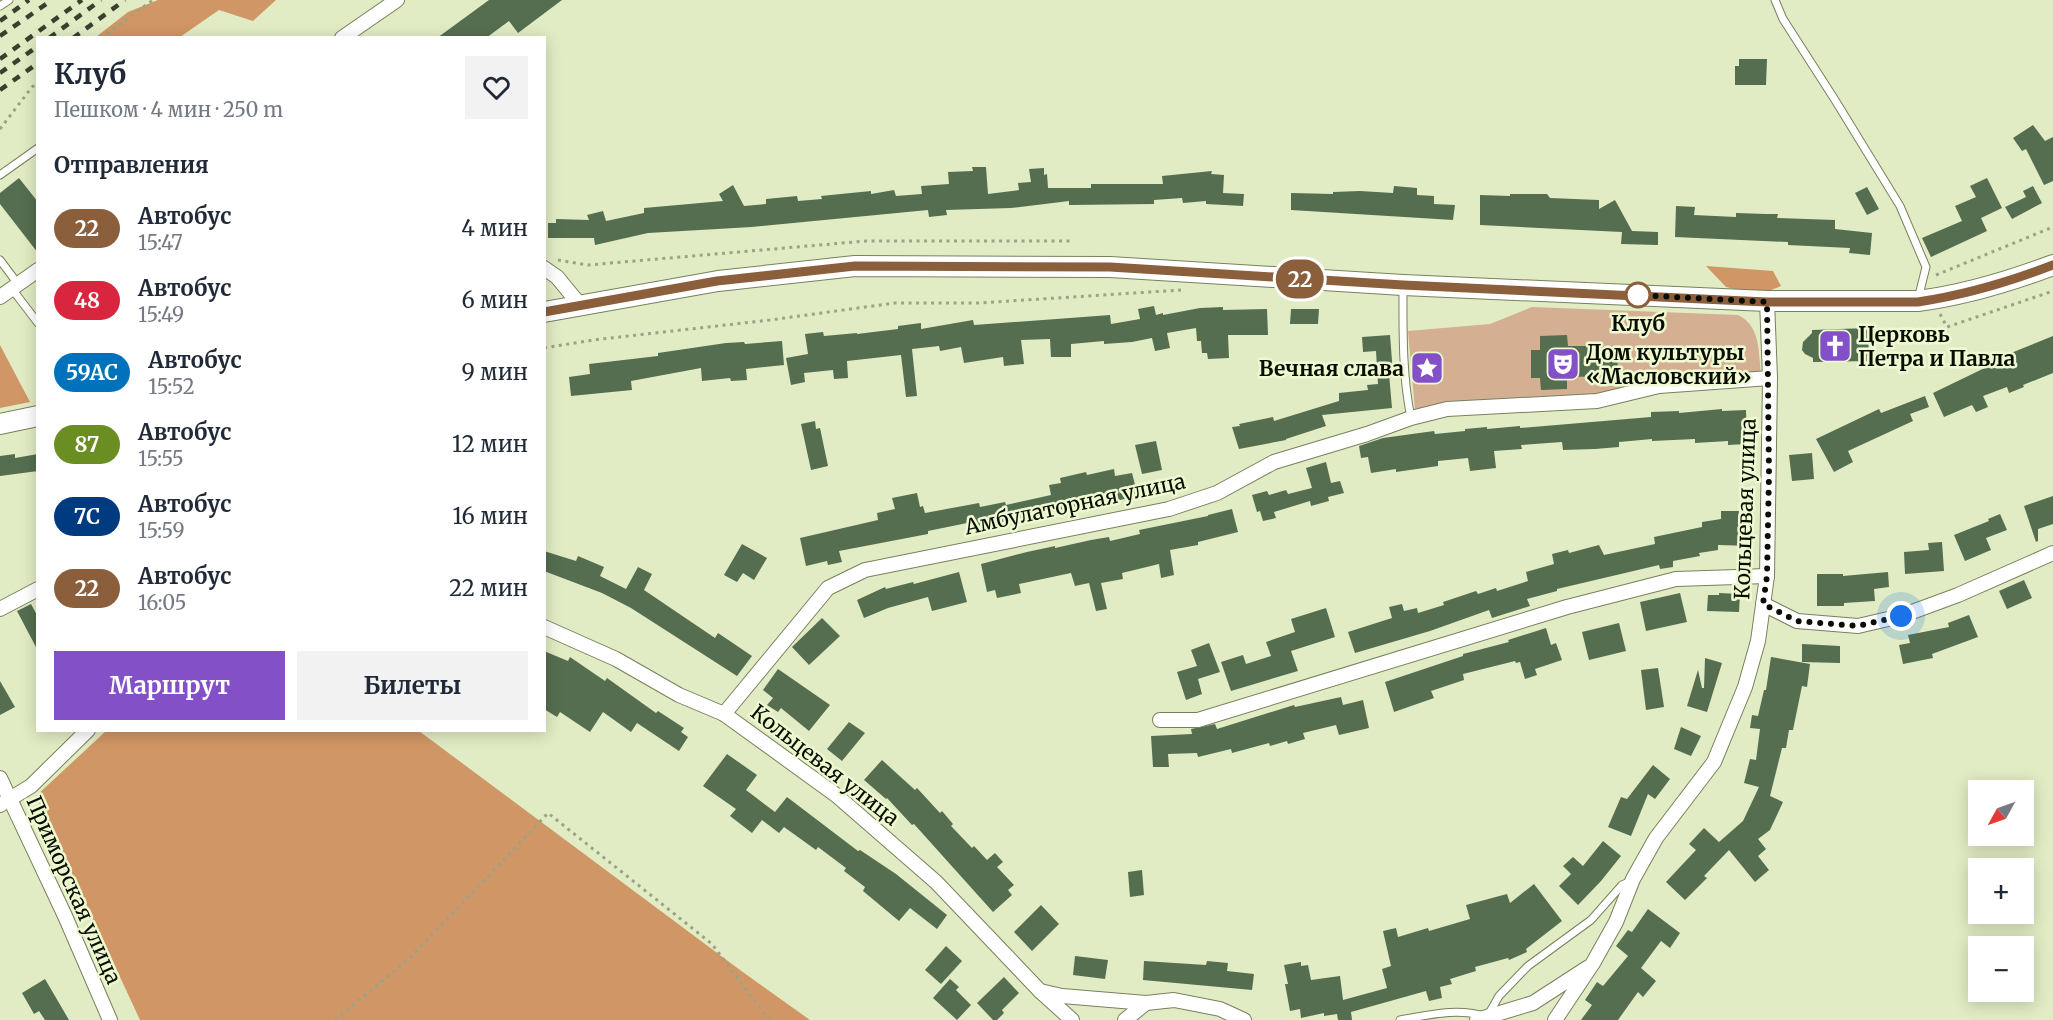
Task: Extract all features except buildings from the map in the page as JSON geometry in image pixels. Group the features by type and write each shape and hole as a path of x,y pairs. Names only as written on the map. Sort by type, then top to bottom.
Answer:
{"main road":[{"path":"546,312 717,281 855,266 1110,267 1403,285 1767,302 1926,300 1998,285 2053,265"},
{"path":"0,424 36,416"}],"street":[{"path":"345,36 397,0"},
{"path":"550,264 557,277 580,305"},
{"path":"0,297 36,271"},
{"name":"Кольцевая улица","path":"1555,1020 1593,963 1616,922 1633,879 1656,838 1714,762 1745,687 1758,641 1767,576 1770,378 1767,302"},
{"name":"Амбулаторная улица","path":"724,714 828,588 865,570 1168,509 1217,493 1274,462 1411,418 1447,409 1597,401 1659,386 1770,378"},
{"path":"1763,604 1797,621 1858,626 1901,616 1958,595 2053,554"},
{"path":"1160,720 1198,720 1567,607 1676,579 1767,576"},
{"path":"0,609 36,590"},
{"name":"Кольцевая улица","path":"546,628 616,659 679,695 724,714 836,795 936,882 1040,991 1072,1020"},
{"path":"5,801 31,786 86,732"},
{"name":"Приморская улица","path":"0,778 5,801 65,916 110,1020"},
{"name":"Кольцевая улица","path":"1482,1019 1533,1003 1593,963"},
{"path":"1040,991 1062,996 1146,1003 1174,1000 1220,1009 1244,1020"},
{"path":"1125,1020 1146,1003"}],"lane":[{"path":"0,6 9,0"},
{"path":"1775,0 1783,19 1900,206 1926,267 1926,300"},
{"path":"0,175 36,149"},
{"path":"0,260 36,320"},
{"path":"1403,285 1402,322 1407,398 1411,418"},
{"path":"1400,1020 1446,1012 1474,1013 1482,1019 1499,996 1528,966 1591,920 1622,885 1633,879"}],"path":[{"path":"104,36 153,0"},
{"path":"0,129 36,84"},
{"path":"2053,226 1932,277 1926,300 1947,327 2053,291"},
{"path":"550,264 588,265 866,241 1074,241"},
{"path":"546,348 895,303 979,303 1142,291 1189,290"},
{"path":"335,1020 410,958 548,813 712,944 769,1020"}],"shaded area":[{"path":"158,0 276,0 253,21 219,10 181,36 97,36 128,12"},
{"path":"1706,266 1773,271 1781,286 1759,295 1726,287"},
{"path":"1532,307 1738,315 1751,326 1755,333 1761,374 1599,395 1415,411 1408,331 1490,324"},
{"path":"0,345 30,402 0,408"},
{"path":"105,732 420,732 810,1020 140,1020 36,796"}],"railway":[{"path":"0,21 29,0"},
{"path":"0,36 52,0"},
{"path":"0,59 82,0"},
{"path":"52,36 101,0"},
{"path":"76,36 125,0"},
{"path":"0,73 36,47"},
{"path":"0,90 36,64"}],"bus line":[{"name":"22","path":"546,312 717,281 855,266 1110,267 1403,285 1627,295 1796,302 1918,302 1998,285 2053,265"}],"place":[{"name":"Клуб","path":"1638,295"},
{"name":"Церковь Петра и Павла","path":"1835,346"},
{"name":"Дом культуры «Масловский»","path":"1563,364"},
{"name":"Вечная слава","path":"1427,368"}],"route":[{"path":"1638,295 1636,295 1767,302 1770,378 1769,473 1767,576 1763,604 1797,621 1858,626 1901,616"}]}
